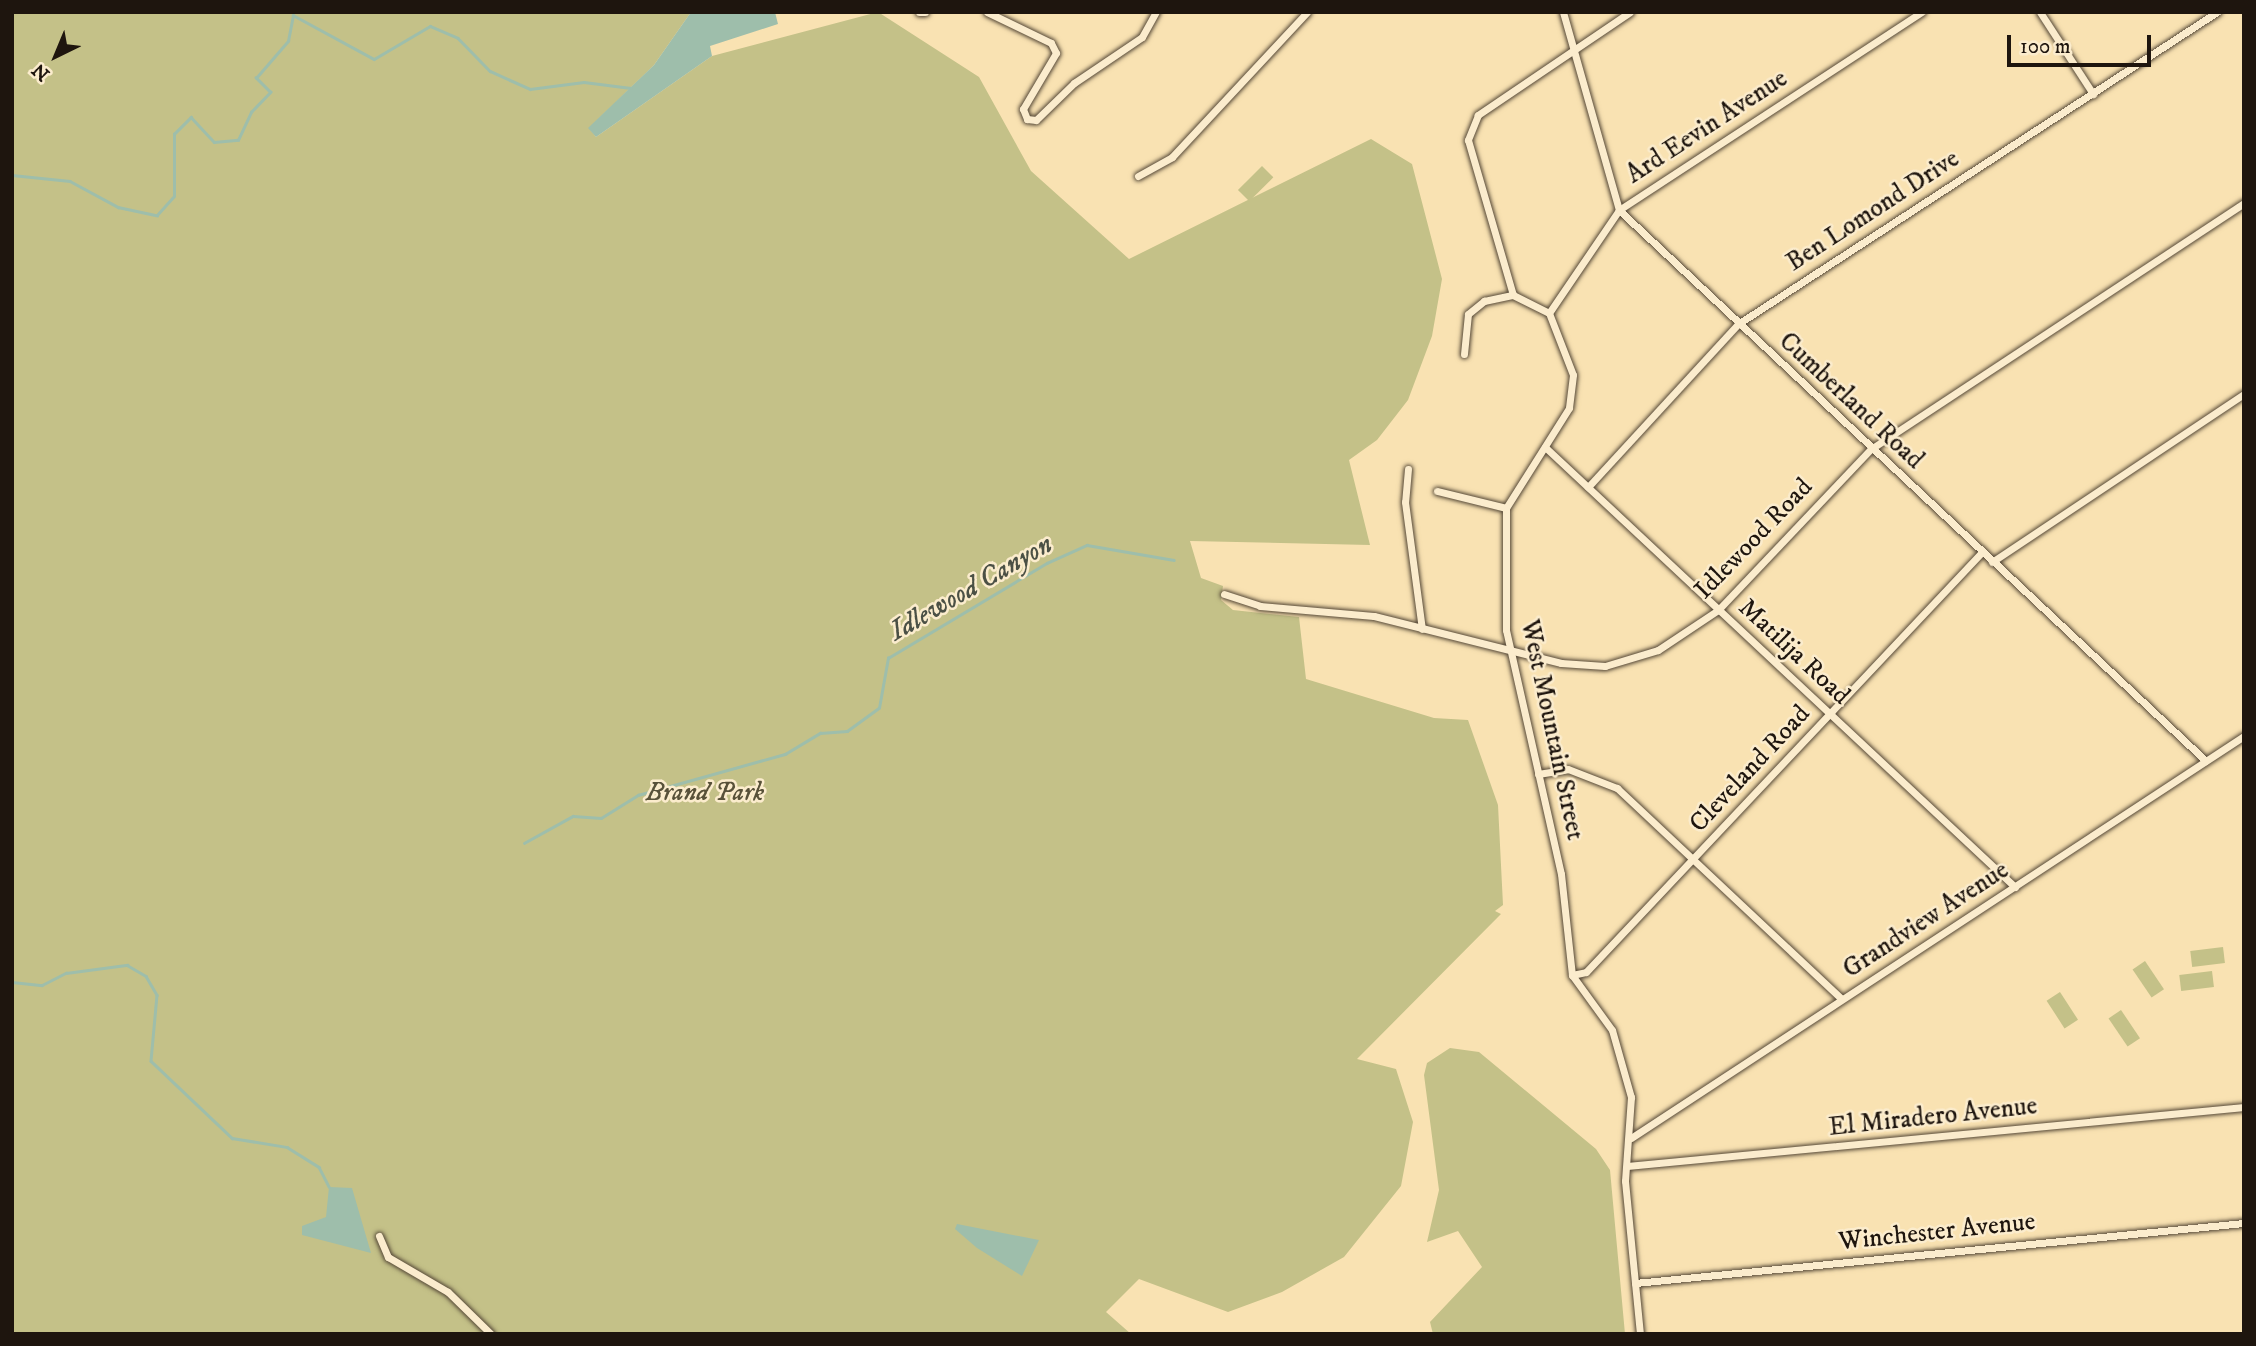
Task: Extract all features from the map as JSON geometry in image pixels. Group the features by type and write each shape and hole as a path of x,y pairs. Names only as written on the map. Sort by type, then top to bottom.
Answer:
{"street":[{"path":"919,12 925,12"},
{"path":"987,12 1051,43 1056,53 1023,109 1027,119 1036,120 1074,83 1142,37 1156,12"},
{"path":"1138,176 1172,157 1307,12"},
{"name":"Cumberland Road","path":"1563,12 1569,51 1619,210 2206,761"},
{"path":"1514,295 1469,127 1569,51 1630,12"},
{"name":"Ard Eevin Avenue","path":"1549,313 1619,210 1922,12"},
{"path":"2040,12 2093,93"},
{"name":"Ben Lomond Drive","path":"1588,487 1738,324 2217,12"},
{"name":"Idlewood Road","path":"1224,594 1260,606 1374,616 1508,650 1605,666 1658,650 1718,610 1871,449 2244,203"},
{"path":"1437,491 1506,508 1569,408 1573,375 1549,313 1514,295 1484,301 1468,314 1464,354"},
{"path":"1992,562 2244,394"},
{"name":"Matilija Road","path":"1545,447 2015,887"},
{"path":"1408,469 1405,502 1422,629"},
{"name":"West Mountain Street","path":"1506,508 1508,650 1562,874 1572,975"},
{"name":"Cleveland Road","path":"1572,975 1587,972 1982,552"},
{"name":"Grandview Avenue","path":"1631,1138 2244,736"},
{"path":"1538,774 1568,769 1617,788 1842,999"},
{"path":"1572,975 1612,1030 1630,1097 1631,1138 1627,1166 1640,1334"},
{"name":"El Miradero Avenue","path":"1627,1166 2244,1107"},
{"name":"Winchester Avenue","path":"1635,1283 2244,1223"},
{"path":"379,1236 388,1257 448,1293 491,1334"}],"green space":[{"name":"Brand Park","path":"12,12 691,12 654,65 589,128 596,137 712,56 878,12 979,77 1031,171 1129,259 1371,139 1412,164 1442,279 1432,336 1408,400 1377,440 1349,460 1370,545 1190,541 1201,578 1223,586 1221,600 1233,610 1299,617 1306,679 1434,718 1468,720 1498,805 1503,905 1495,911 1501,914 1357,1059 1396,1069 1413,1122 1401,1186 1344,1257 1282,1292 1228,1312 1139,1279 1106,1312 1131,1334 12,1334"},
{"path":"1262,166 1273,177 1249,201 1238,190"},
{"path":"2223,947 2225,963 2192,967 2190,951"},
{"path":"2145,961 2164,989 2152,998 2133,969"},
{"path":"2212,971 2214,987 2181,991 2179,975"},
{"path":"2060,992 2078,1020 2065,1028 2047,1001"},
{"path":"2121,1010 2140,1038 2128,1047 2109,1018"},
{"path":"1450,1048 1479,1052 1596,1149 1610,1170 1625,1334 1433,1334 1430,1322 1482,1267 1458,1231 1427,1242 1439,1190 1424,1075 1427,1063"}],"shaded area":[{"path":"691,12 775,12 778,24 710,46 712,56 596,137 588,128 654,65"},
{"path":"329,1187 352,1188 371,1253 302,1235 302,1226 326,1217"},
{"path":"957,1224 1039,1240 1022,1276 977,1248 955,1229"}],"waterway":[{"path":"12,175 70,181 118,207 157,215 174,196 174,134 191,117 214,142 238,140 251,112 270,92 256,78 288,41 293,15 374,59 430,26 458,38 490,71 530,89 584,82 631,88"},
{"name":"Idlewood Canyon","path":"524,843 573,816 601,818 638,795 785,754 820,733 847,731 879,708 888,658 1047,563 1087,545 1174,560"},
{"path":"12,982 42,985 66,973 127,965 146,976 157,995 151,1061 232,1138 287,1147 319,1167 329,1187"}]}
